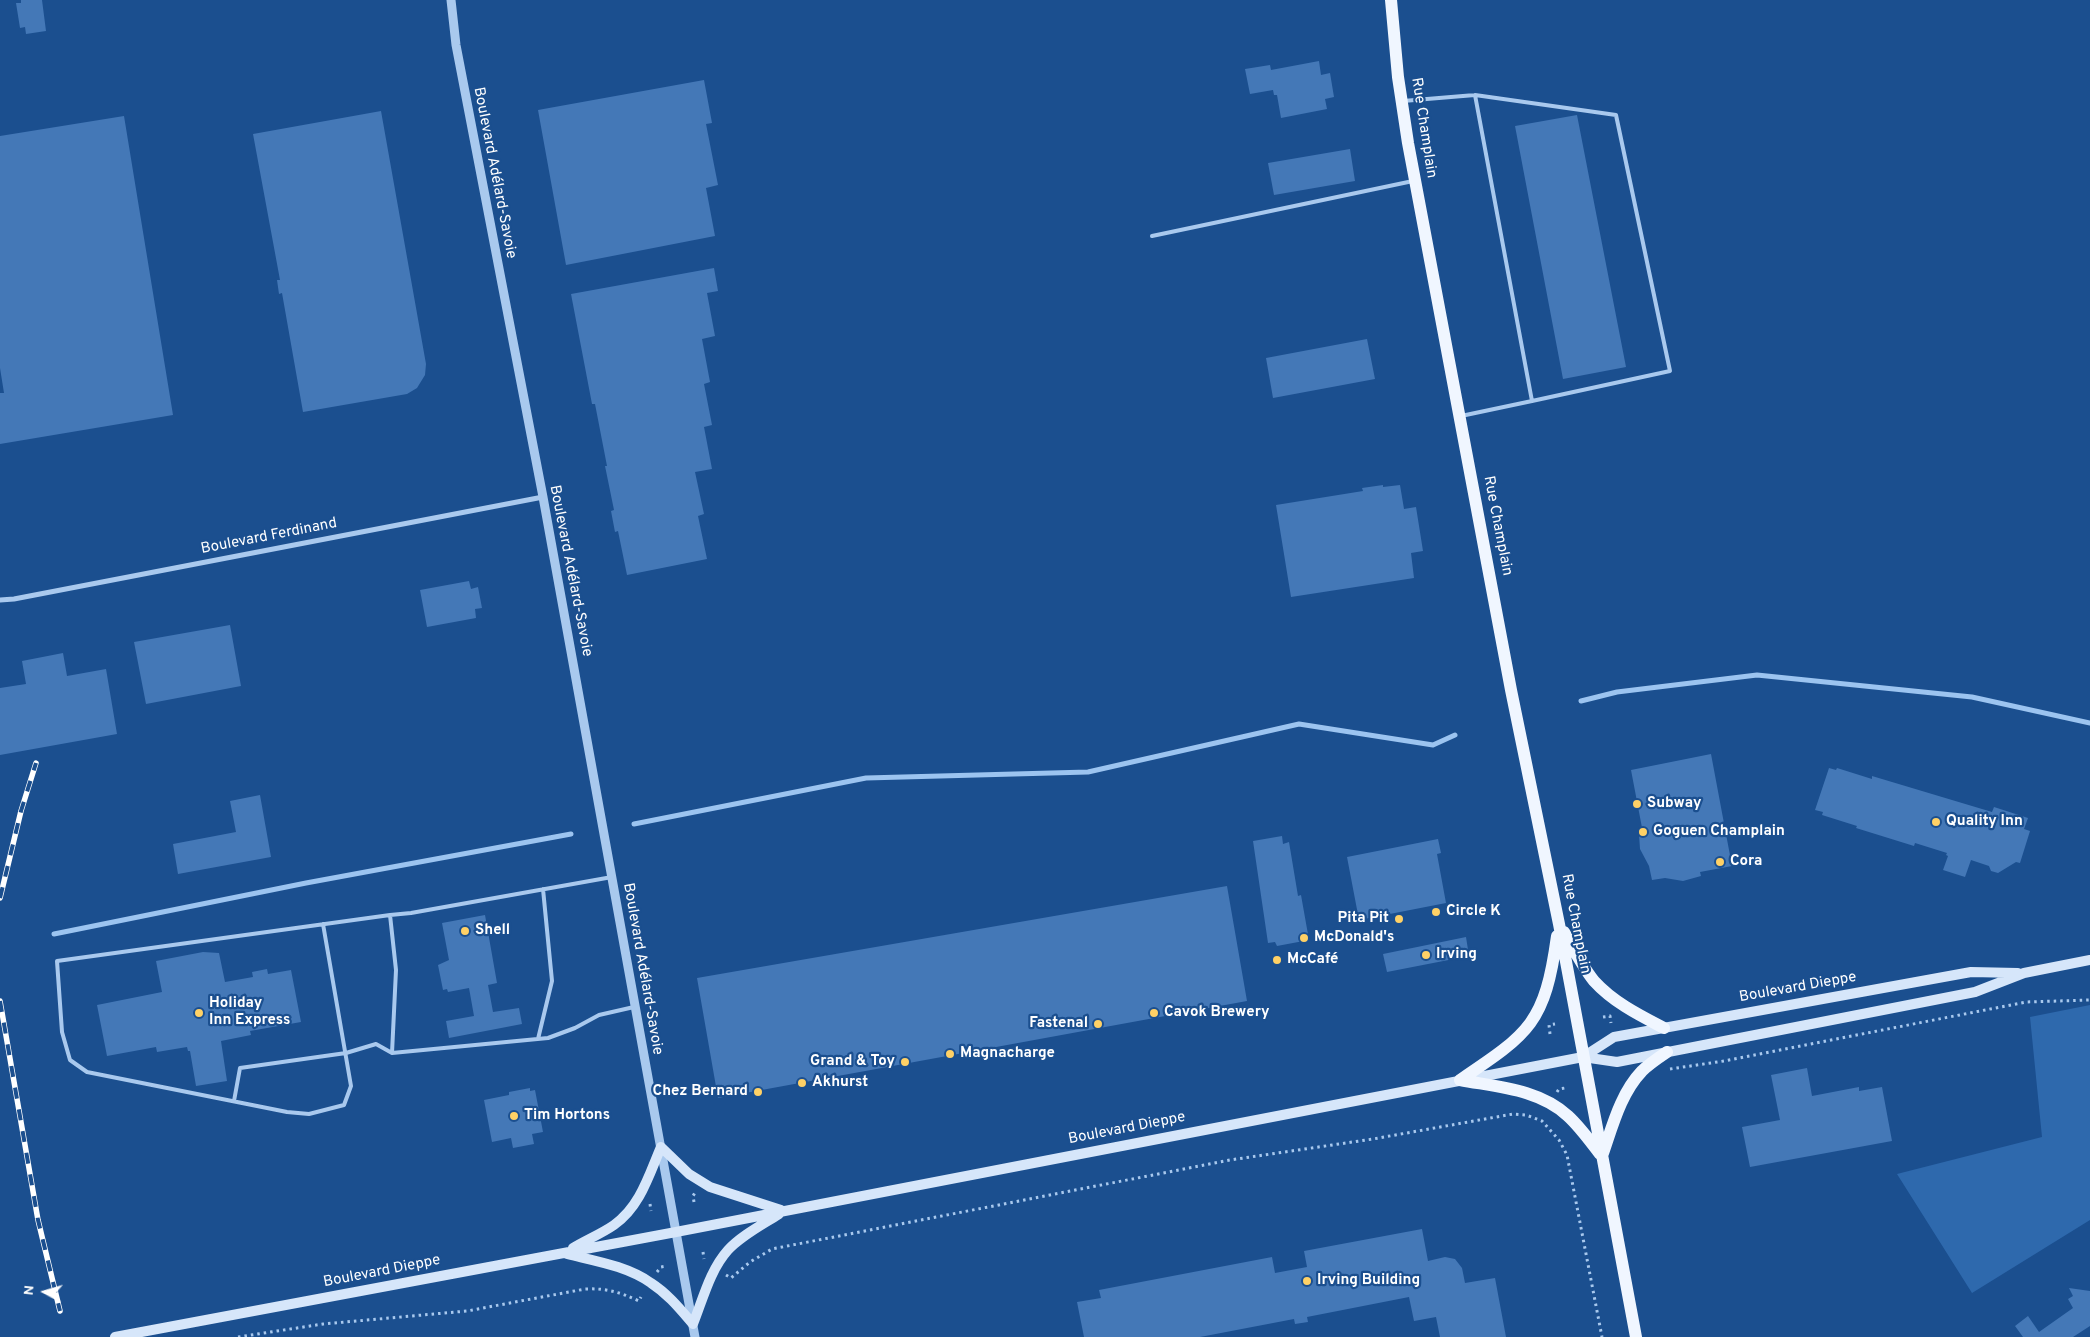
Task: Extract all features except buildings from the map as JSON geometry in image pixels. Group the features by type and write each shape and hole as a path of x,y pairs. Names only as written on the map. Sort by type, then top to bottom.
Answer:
{"main road":[{"name":"Rue Champlain","path":"1391,0 1401,102 1415,181 1511,690 1559,924 1602,1156"},
{"path":"1559,924 1585,968 1603,990 1627,1008 1664,1028"},
{"path":"1460,1080 1508,1048 1536,1017 1550,983 1559,924"},
{"name":"Boulevard Dieppe","path":"115,1337 676,1232 1584,1057 1617,1062 1975,992 2024,973 2090,960"},
{"name":"Boulevard Dieppe","path":"1584,1057 1614,1037 1971,972 2024,973"},
{"path":"1602,1156 1621,1104 1630,1088 1641,1072 1667,1052"},
{"path":"1460,1080 1517,1090 1551,1103 1568,1116 1602,1156 1636,1337"},
{"path":"563,1253 613,1226 630,1210 643,1190 661,1147 684,1170 710,1187 784,1211"},
{"path":"563,1253 617,1267 651,1282 676,1303 693,1324 716,1267 727,1251 740,1240 784,1211"}],"street":[{"name":"Boulevard Adélard-Savoie","path":"450,0 456,45 543,497 693,1324"},
{"name":"Boulevard Ferdinand","path":"0,600 14,599 543,497"},
{"path":"693,1324 695,1337"}],"lane":[{"path":"1474,95 1532,401"},
{"path":"1401,102 1474,95 1616,115 1670,371 1459,416"},
{"path":"1152,236 1415,181"},
{"path":"324,924 351,1086 344,1105 309,1114 287,1112 87,1072 70,1060 62,1032 56,961 324,924 390,915 612,876"},
{"path":"538,1039 552,981 542,889"},
{"path":"390,915 396,970 392,1053"},
{"path":"234,1102 240,1068 346,1053 376,1044 392,1053 548,1038 575,1028 599,1014 635,1006"}],"path":[{"path":"1664,1073 1672,1068 1724,1061 2026,1002 2090,1000"},
{"path":"1603,1017 1610,1016 1611,1022"},
{"path":"1550,1034 1549,1025 1555,1024"},
{"path":"1558,1084 1558,1091 1565,1088"},
{"path":"726,1274 731,1278 750,1262 772,1249 1230,1160 1373,1139 1519,1114 1542,1121 1559,1140 1566,1155 1602,1337"},
{"path":"694,1202 693,1196 696,1191"},
{"path":"688,1197 693,1196"},
{"path":"703,1252 704,1260"},
{"path":"659,1261 661,1267"},
{"path":"657,1272 661,1267 667,1266"},
{"path":"238,1337 323,1324 467,1311 585,1289 601,1288 618,1291 639,1300 642,1296"}],"shaded area":[{"path":"2090,1005 2090,1220 1972,1293 1897,1174 2042,1137 2030,1017"}],"waterway":[{"path":"1581,701 1617,692 1757,675 1972,697 2090,723"},
{"path":"634,824 866,778 1088,772 1299,724 1433,745 1455,735"},
{"path":"54,934 306,883 571,834"}],"railway":[{"path":"0,898 21,811 36,763"},
{"path":"0,1001 38,1220 60,1311"}],"place":[{"name":"Subway","path":"1637,804"},
{"name":"Quality Inn","path":"1936,822"},
{"name":"Goguen Champlain","path":"1643,832"},
{"name":"Cora","path":"1720,862"},
{"name":"Circle K","path":"1436,912"},
{"name":"Pita Pit","path":"1399,919"},
{"name":"Shell","path":"465,931"},
{"name":"McDonald's","path":"1304,938"},
{"name":"Irving","path":"1426,955"},
{"name":"McCafé","path":"1277,960"},
{"name":"Holiday Inn Express","path":"199,1013"},
{"name":"Cavok Brewery","path":"1154,1013"},
{"name":"Fastenal","path":"1098,1024"},
{"name":"Magnacharge","path":"950,1054"},
{"name":"Grand & Toy","path":"905,1062"},
{"name":"Akhurst","path":"802,1083"},
{"name":"Chez Bernard","path":"758,1092"},
{"name":"Tim Hortons","path":"514,1116"},
{"name":"Irving Building","path":"1307,1281"}]}
